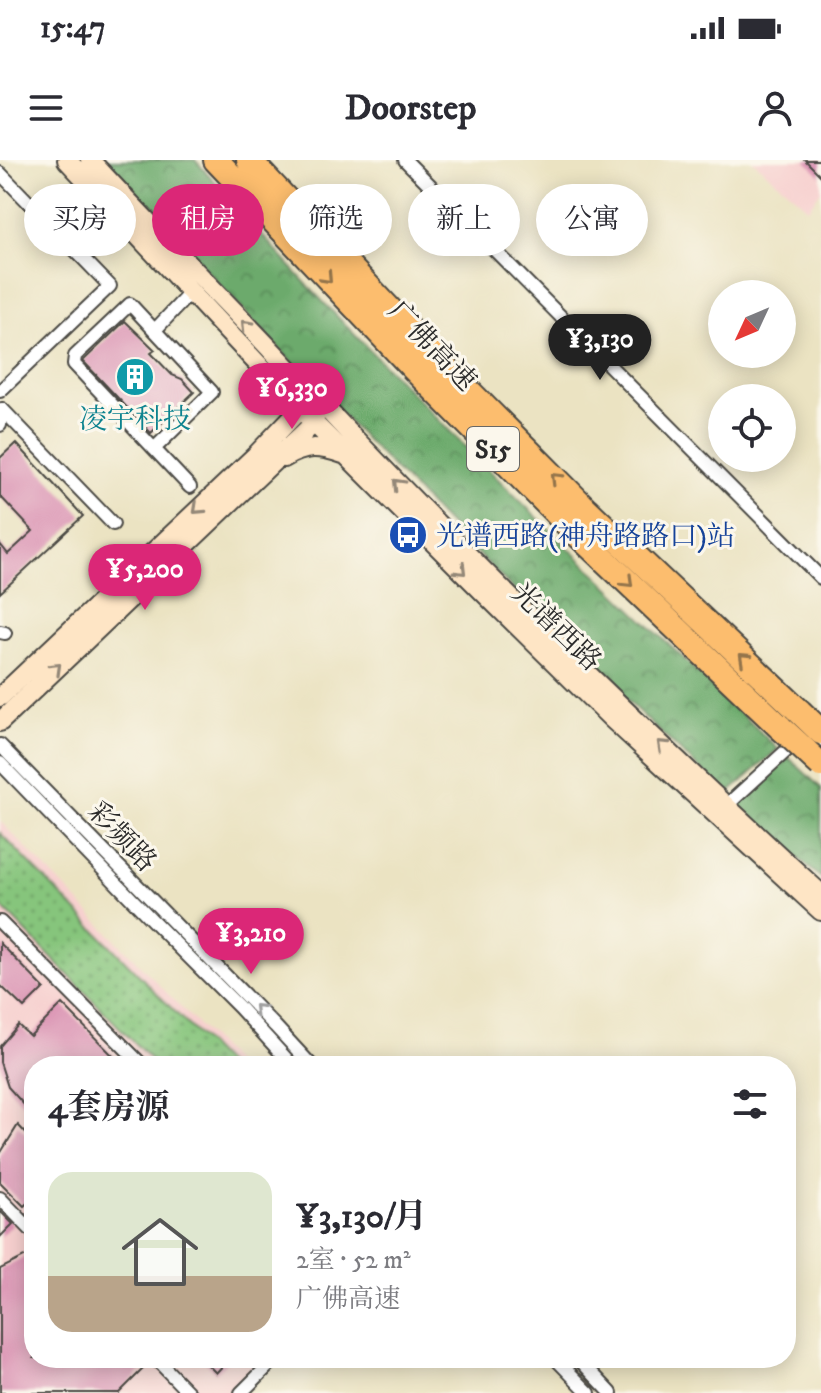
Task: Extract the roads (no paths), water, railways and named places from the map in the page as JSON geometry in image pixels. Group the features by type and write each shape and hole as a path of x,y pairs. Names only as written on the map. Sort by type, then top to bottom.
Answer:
{"highway":[{"name":"广佛高速","path":"216,160 551,508 821,765"},
{"name":"广佛高速","path":"249,160 426,348 586,509 811,715 821,732"}],"main road":[{"name":"光谱西路","path":"67,160 346,455 611,718 821,911"},
{"path":"90,160 318,402 545,633 821,894"},
{"path":"258,464 280,412 269,376"},
{"path":"0,722 258,464 300,409 318,402"},
{"path":"0,697 258,464 314,423 318,402"},
{"path":"258,464 303,449 325,448 346,455"}],"street":[{"path":"405,160 821,578"},
{"path":"0,173 110,286 0,391"},
{"path":"155,330 191,292"},
{"path":"154,449 212,392 130,304 75,356 74,364 154,449 190,487"},
{"path":"0,425 1,406"},
{"path":"1,406 113,524"},
{"path":"726,806 811,715"},
{"name":"彩频路","path":"0,745 303,1056"},
{"name":"彩频路","path":"0,763 284,1056"},
{"path":"0,922 133,1056"},
{"path":"0,1198 24,1223"},
{"path":"165,1368 189,1393"},
{"path":"241,1393 266,1368"},
{"path":"565,1368 589,1393"},
{"path":"587,1368 611,1393"}],"place":[{"name":"凌宇科技","path":"135,377"},
{"name":"光谱西路(神舟路路口)站","path":"408,535"}]}
